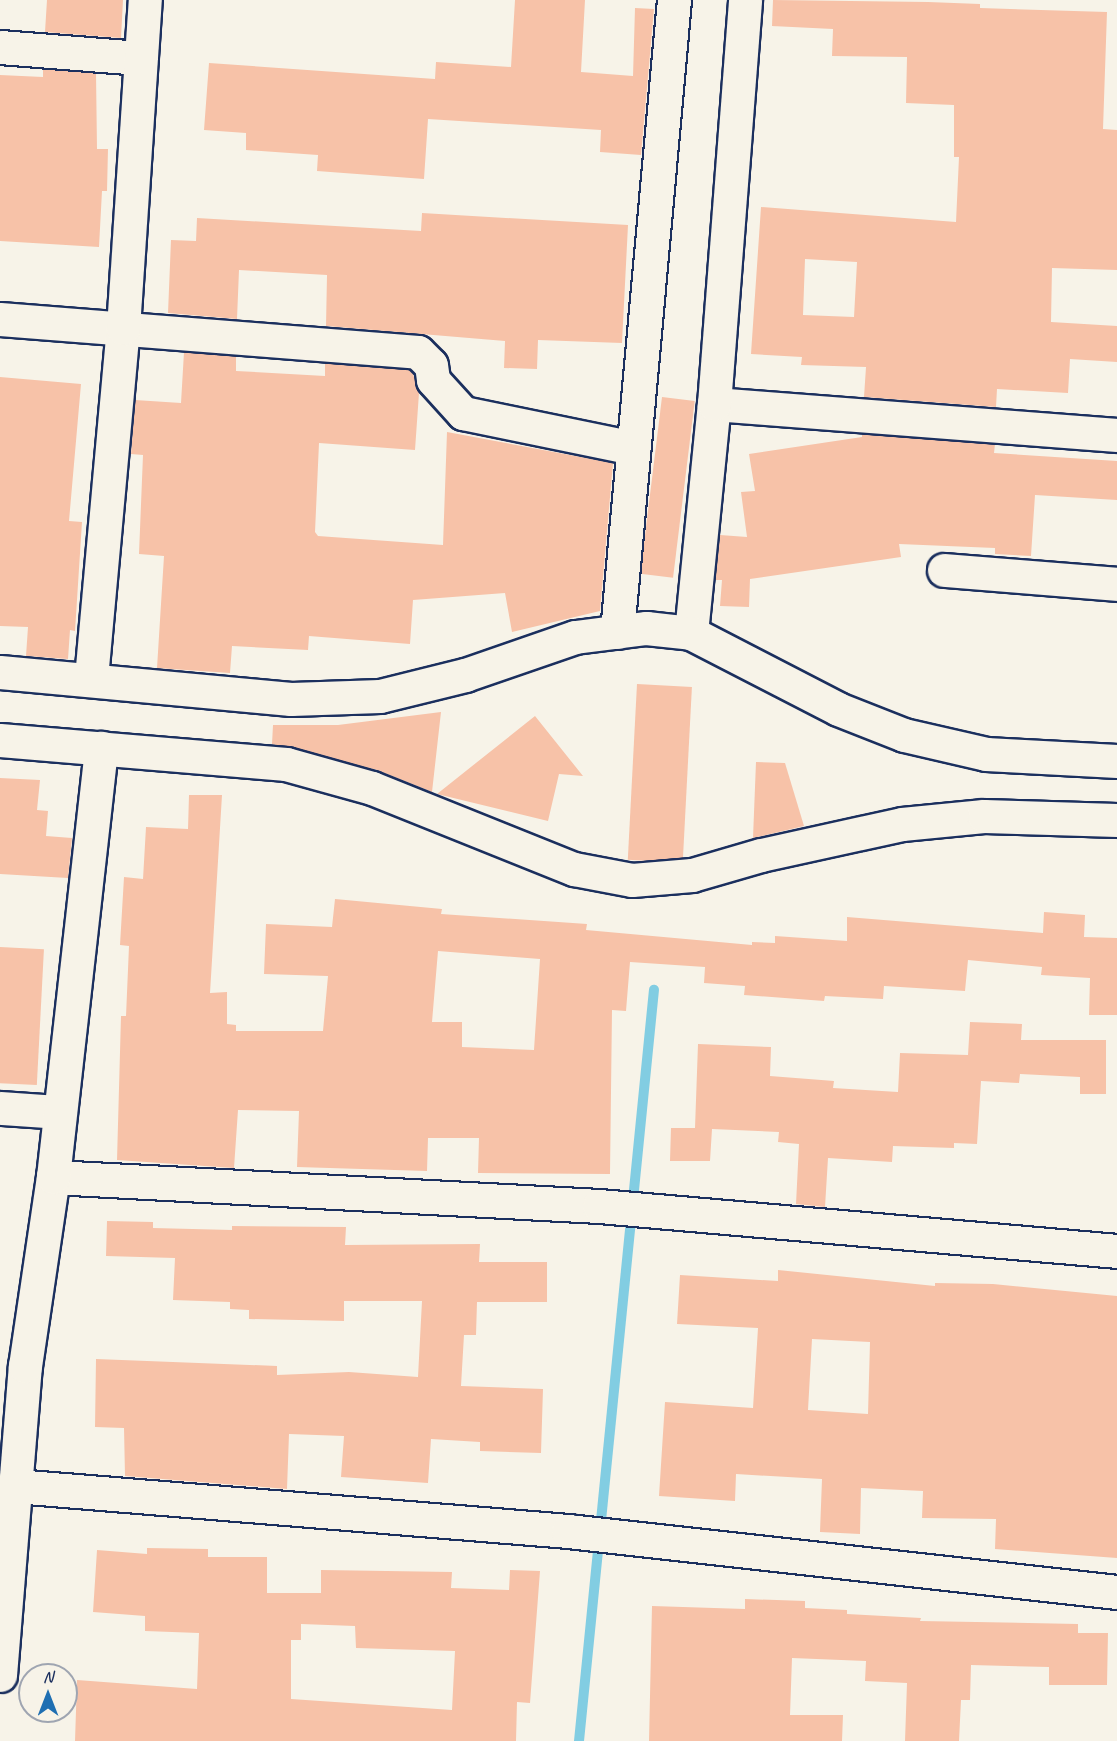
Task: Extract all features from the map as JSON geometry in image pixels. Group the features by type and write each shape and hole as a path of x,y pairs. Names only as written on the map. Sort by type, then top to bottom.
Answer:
{"street":[{"path":"91,678 123,328 145,0"},
{"path":"617,632 674,0"},
{"path":"691,633 714,404 744,0"},
{"path":"0,47 141,58"},
{"path":"0,319 418,352 431,364 433,380 463,413 633,448"},
{"path":"714,404 1117,435"},
{"path":"944,570 1117,584"},
{"path":"0,672 91,678 291,699 380,696 465,675 575,637 646,628 691,633 838,710 904,735 986,754 1117,761"},
{"path":"0,740 286,764 372,788 574,869 632,880 692,875 761,855 902,824 984,816 1117,820"},
{"path":"1,1657 15,1486 12,1366 53,1177 58,1112 101,748"},
{"path":"0,1108 58,1112"},
{"path":"53,1177 599,1206 1117,1251"},
{"path":"15,1486 568,1531 1117,1592"}],"building":[{"path":"47,0 123,0 121,38 45,32"},
{"path":"515,0 585,0 581,72 633,76 635,8 654,9 641,155 600,152 601,130 428,119 424,179 317,171 318,155 246,150 246,133 204,130 209,63 435,79 436,62 511,67"},
{"path":"773,0 928,2 980,4 980,8 1107,12 1103,129 1117,130 1117,270 1052,268 1051,322 1117,326 1117,362 1070,359 1068,393 997,389 996,407 864,397 866,367 801,365 802,357 751,354 761,207 956,222 959,157 954,157 954,105 906,103 907,57 832,56 833,29 772,26","holes":["805,259 857,262 854,317 803,315"]},
{"path":"43,69 96,73 97,149 108,149 107,191 102,191 99,247 0,241 0,75 43,77"},
{"path":"422,213 628,225 622,343 538,340 537,369 504,368 505,341 326,326 327,275 239,270 237,319 168,313 171,240 196,241 197,218 421,231"},
{"path":"184,352 236,356 236,371 325,376 325,363 410,370 413,374 419,393 415,450 319,443 315,532 318,536 443,545 447,432 613,463 600,611 512,632 505,593 413,600 410,644 309,636 308,650 232,646 230,673 157,668 164,556 139,554 143,455 131,454 135,400 181,403"},
{"path":"0,377 81,384 69,521 82,522 75,631 70,630 68,659 26,656 28,627 0,626"},
{"path":"662,397 695,401 673,578 640,574"},
{"path":"862,434 995,444 994,453 1117,461 1117,500 1035,495 1031,556 995,554 995,548 899,544 901,557 750,579 749,607 720,606 722,580 715,580 720,535 747,537 741,492 755,491 749,454 862,437"},
{"path":"637,684 692,687 683,863 628,860"},
{"path":"441,712 432,792 377,770 272,744 273,725 338,725"},
{"path":"535,716 583,776 559,774 548,821 437,794"},
{"path":"756,762 785,763 804,826 753,838"},
{"path":"0,778 40,780 37,810 48,811 46,836 72,838 68,878 0,874"},
{"path":"189,795 222,795 210,993 227,992 227,1024 236,1025 236,1031 323,1031 328,976 264,974 266,924 332,927 335,899 442,909 441,914 587,924 586,930 752,945 752,942 775,943 775,936 847,941 847,917 1043,933 1044,912 1085,915 1084,937 1117,938 1117,1015 1089,1015 1090,978 1041,975 1042,967 968,960 965,991 884,986 883,999 825,996 824,1001 744,995 745,986 704,983 705,967 630,962 626,1011 612,1010 610,1174 478,1173 479,1138 428,1138 427,1171 297,1167 299,1111 238,1110 234,1168 117,1160 121,1016 126,1016 129,946 120,945 124,877 143,879 146,827 188,829","holes":["438,951 540,959 534,1050 462,1047 462,1022 432,1022"]},
{"path":"0,947 44,949 37,1085 0,1083"},
{"path":"970,1022 1022,1024 1021,1040 1106,1040 1106,1094 1080,1094 1080,1077 1020,1074 1019,1083 981,1081 977,1144 954,1143 954,1148 893,1146 892,1162 828,1158 825,1207 796,1204 799,1144 778,1142 779,1132 712,1129 710,1161 670,1161 671,1128 695,1128 698,1044 771,1047 770,1076 834,1081 833,1088 898,1092 900,1053 968,1055"},
{"path":"107,1221 153,1222 153,1228 232,1230 232,1226 346,1227 345,1245 480,1244 479,1262 547,1262 547,1302 477,1302 476,1335 464,1335 461,1386 543,1389 541,1453 480,1451 480,1442 431,1439 428,1483 341,1477 344,1436 289,1434 287,1489 125,1476 124,1428 95,1427 96,1359 277,1366 277,1375 349,1372 418,1377 422,1301 344,1301 344,1321 249,1319 249,1310 230,1309 230,1302 173,1300 175,1258 106,1256"},
{"path":"778,1270 935,1286 935,1283 993,1284 1117,1296 1117,1558 995,1549 996,1519 922,1518 923,1491 861,1488 860,1534 820,1532 822,1479 736,1474 735,1501 659,1496 665,1402 753,1408 758,1328 677,1324 680,1275 778,1281","holes":["812,1339 870,1342 868,1414 808,1410"]},
{"path":"147,1548 208,1549 208,1557 267,1557 267,1593 321,1593 321,1570 452,1572 451,1588 509,1590 510,1570 540,1571 530,1703 517,1702 516,1741 75,1741 76,1723 78,1723 78,1680 197,1689 199,1633 145,1631 145,1616 93,1612 97,1550 147,1554","holes":["301,1624 355,1626 356,1648 455,1651 452,1710 291,1699 291,1640 301,1640"]},
{"path":"745,1599 805,1601 805,1608 847,1610 847,1614 921,1618 920,1621 1078,1624 1078,1633 1108,1633 1107,1685 1049,1685 1049,1667 971,1665 970,1700 961,1700 959,1741 905,1741 907,1683 865,1681 866,1661 792,1658 790,1715 843,1715 842,1741 649,1741 652,1606 745,1609"}],"waterway":[{"path":"579,1741 654,990"}]}
